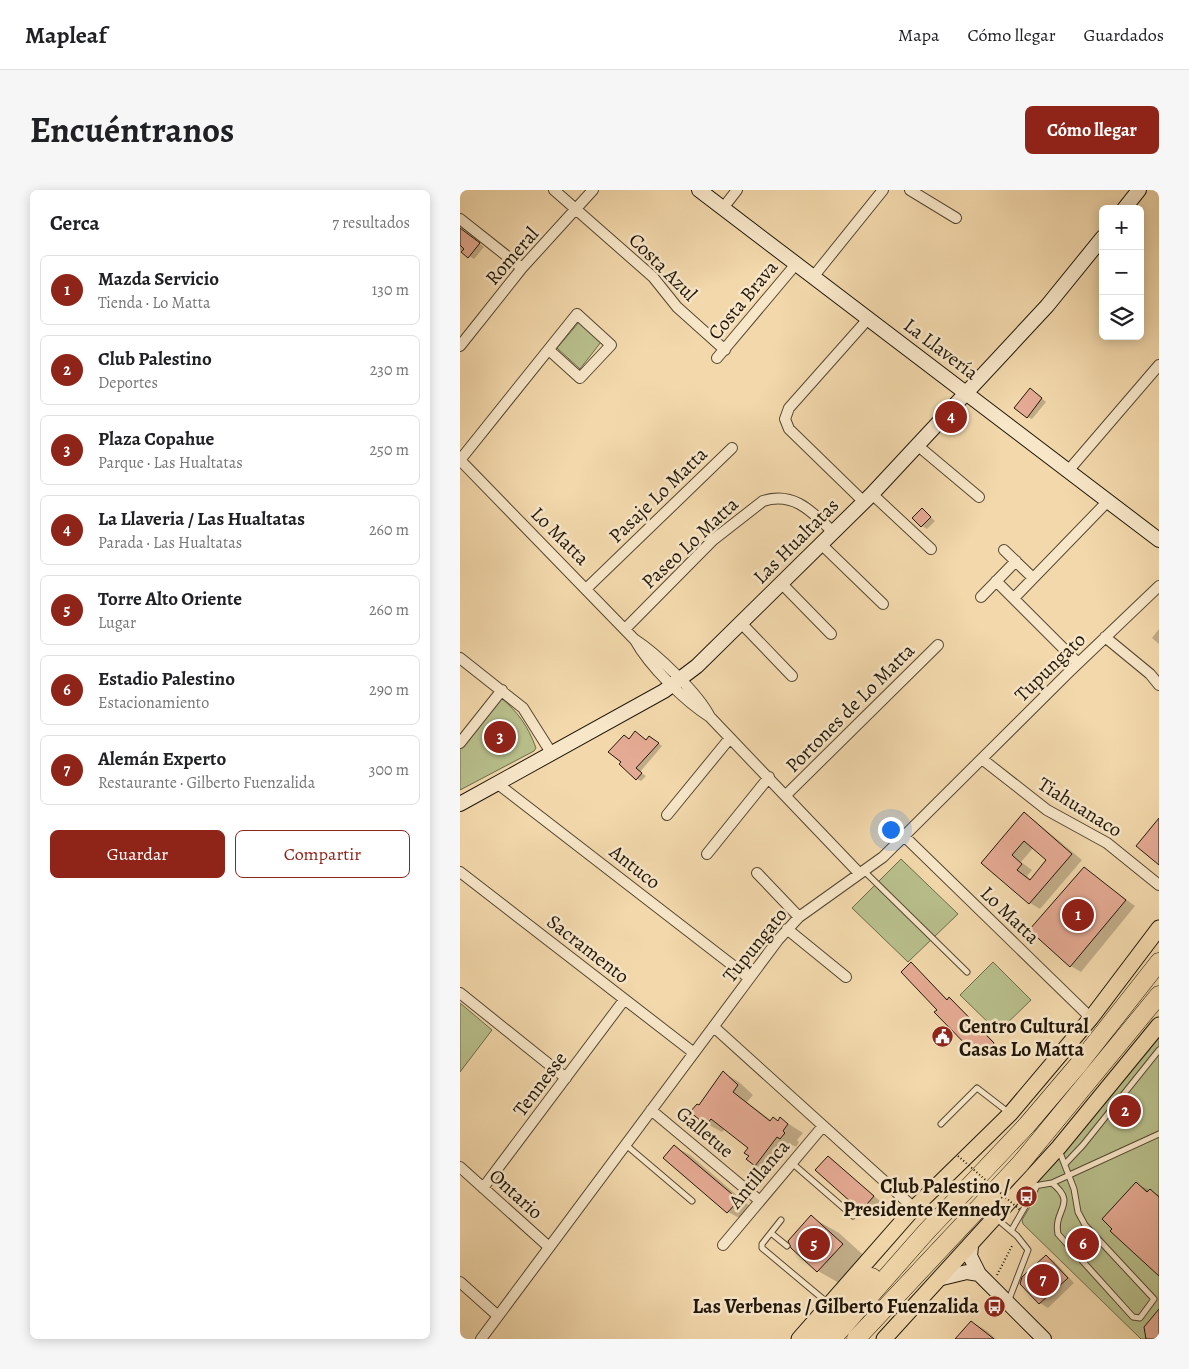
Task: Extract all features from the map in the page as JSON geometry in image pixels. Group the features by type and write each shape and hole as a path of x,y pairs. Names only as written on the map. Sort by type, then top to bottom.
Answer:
{"highway":[{"path":"832,1339 926,1232 1027,1125 1078,1065 1159,962"},
{"path":"856,1339 1020,1164 1159,995"},
{"path":"810,1339 870,1280 926,1232"}],"main road":[{"path":"798,1339 914,1208 1010,1114 1091,1018 1159,928"},
{"path":"889,1336 996,1218 1030,1187 1058,1147 1159,1025"}],"street":[{"name":"Costa Azul","path":"554,190 653,277 677,307 725,350"},
{"name":"Romeral","path":"460,346 522,268 593,190"},
{"name":"La Llavería","path":"699,190 1159,540"},
{"path":"723,208 737,190"},
{"path":"813,277 883,190"},
{"path":"910,190 956,218"},
{"path":"1127,205 1139,190"},
{"path":"460,219 522,268"},
{"name":"Las Hualtatas","path":"460,804 677,683 782,584 868,498 1059,292 1099,241"},
{"name":"Costa Brava","path":"717,358 796,264"},
{"path":"460,460 577,314 611,345 580,378 549,350"},
{"path":"868,319 789,408 785,419 789,429 868,498 931,549"},
{"path":"1068,471 1159,364"},
{"path":"917,445 979,497"},
{"name":"Pasaje Lo Matta","path":"587,588 732,448"},
{"name":"Lo Matta","path":"460,460 587,588 634,639 648,648 677,683 704,705 710,717 861,872"},
{"name":"Paseo Lo Matta","path":"625,629 713,540 763,501 770,499 798,501 805,505 834,533"},
{"path":"1014,598 1108,501"},
{"path":"822,545 883,604"},
{"path":"1004,550 1033,578"},
{"path":"981,597 1016,561"},
{"path":"996,581 1078,662"},
{"path":"782,584 831,634"},
{"name":"Tupungato","path":"481,1339 651,1110 715,1028 749,978 787,929 799,917 883,857 905,837 1078,662 1159,586"},
{"path":"741,623 792,676"},
{"path":"1105,637 1150,674 1159,685"},
{"name":"Portones de Lo Matta","path":"786,795 938,645"},
{"path":"460,658 502,690 528,714 552,754"},
{"path":"460,742 502,690"},
{"path":"667,815 730,738"},
{"name":"Tiahuanaco","path":"982,759 1047,810 1107,842 1159,885"},
{"path":"707,854 768,777"},
{"name":"Antuco","path":"498,784 749,978"},
{"name":"Lo Matta","path":"905,837 1091,1018"},
{"name":"Sacramento","path":"460,872 694,1053"},
{"path":"757,873 799,917"},
{"path":"787,929 846,977"},
{"path":"460,993 566,1078"},
{"name":"Tennesse","path":"483,1188 624,1000"},
{"path":"715,1028 914,1208"},
{"name":"Galletue","path":"651,1110 760,1201"},
{"name":"Antillanca","path":"723,1245 823,1126"},
{"name":"Ontario","path":"460,1167 549,1247"},
{"path":"970,1246 972,1261 979,1274 1044,1339"},
{"path":"942,1278 967,1272 979,1274"},
{"path":"460,1282 498,1316"}],"lane":[{"path":"861,872 966,972"},
{"path":"1065,1164 1159,1050"},
{"path":"941,1124 977,1088 1010,1114"},
{"path":"1011,1231 1030,1187 1052,1183 1159,1134"},
{"path":"626,1144 692,1202"},
{"path":"1052,1183 1063,1192 1065,1204 1056,1224 1058,1234 1134,1317 1140,1318 1154,1299 1085,1225 1078,1212 1070,1175 1058,1147"},
{"path":"792,1163 853,1216"},
{"path":"996,1218 1026,1245 1027,1253 1007,1302"},
{"path":"781,1220 762,1244 765,1252 829,1304"},
{"path":"771,1233 786,1246"}],"path":[{"path":"958,1156 1020,1210"},
{"path":"990,1285 1017,1236"}],"green space":[{"path":"579,322 601,342 580,369 557,348"},
{"path":"500,697 522,720 536,748 534,751 460,790 460,747"},
{"path":"901,859 958,914 908,962 852,908"},
{"path":"993,962 1031,1000 998,1032 960,995"},
{"path":"460,1003 492,1030 460,1072"},
{"path":"1159,1031 1159,1339 1141,1339 1023,1224 1022,1220 1034,1200 1023,1190"}],"building":[{"path":"460,228 480,243 468,258 461,252 464,249 460,245"},
{"path":"1030,388 1042,398 1027,418 1014,408"},
{"path":"922,508 931,517 921,527 912,518"},
{"path":"635,731 646,740 649,736 659,743 636,768 642,773 636,780 619,764 621,762 608,752 624,735 629,739"},
{"path":"1024,812 1072,854 1029,904 981,863","holes":["1024,841 1046,860 1030,880 1017,870 1022,864 1012,855"]},
{"path":"1159,818 1159,865 1136,846"},
{"path":"1084,867 1126,900 1070,967 1029,930"},
{"path":"911,962 947,1000 949,997 994,1043 979,1058 934,1012 937,1010 901,972"},
{"path":"723,1071 738,1085 733,1092 770,1121 773,1117 778,1121 780,1117 788,1124 783,1131 785,1133 780,1139 777,1137 755,1166 746,1159 749,1156 744,1153 748,1148 711,1119 706,1125 690,1112 697,1104 699,1105"},
{"path":"674,1145 739,1200 727,1213 663,1158"},
{"path":"828,1156 874,1196 861,1211 815,1170"},
{"path":"1136,1182 1147,1192 1150,1189 1159,1197 1159,1276 1110,1231 1112,1229 1102,1219"},
{"path":"811,1215 843,1244 817,1272 791,1248 788,1241"},
{"path":"1046,1255 1068,1278 1039,1304 1020,1284 1022,1277"},
{"path":"1159,1309 1159,1339 1146,1339 1144,1327"},
{"path":"971,1321 994,1339 955,1339"}],"place":[{"name":"La Llaveria / Las Hualtatas","path":"951,417"},
{"name":"Plaza Copahue","path":"500,737"},
{"name":"Mazda Servicio","path":"1078,915"},
{"name":"Centro Cultural Casas Lo Matta","path":"943,1037"},
{"name":"Club Palestino","path":"1125,1111"},
{"name":"Club Palestino / Presidente Kennedy","path":"1026,1197"},
{"name":"Torre Alto Oriente","path":"814,1244"},
{"name":"Estadio Palestino","path":"1083,1244"},
{"name":"Alemán Experto","path":"1043,1280"},
{"name":"Las Verbenas / Gilberto Fuenzalida","path":"995,1306"}]}
